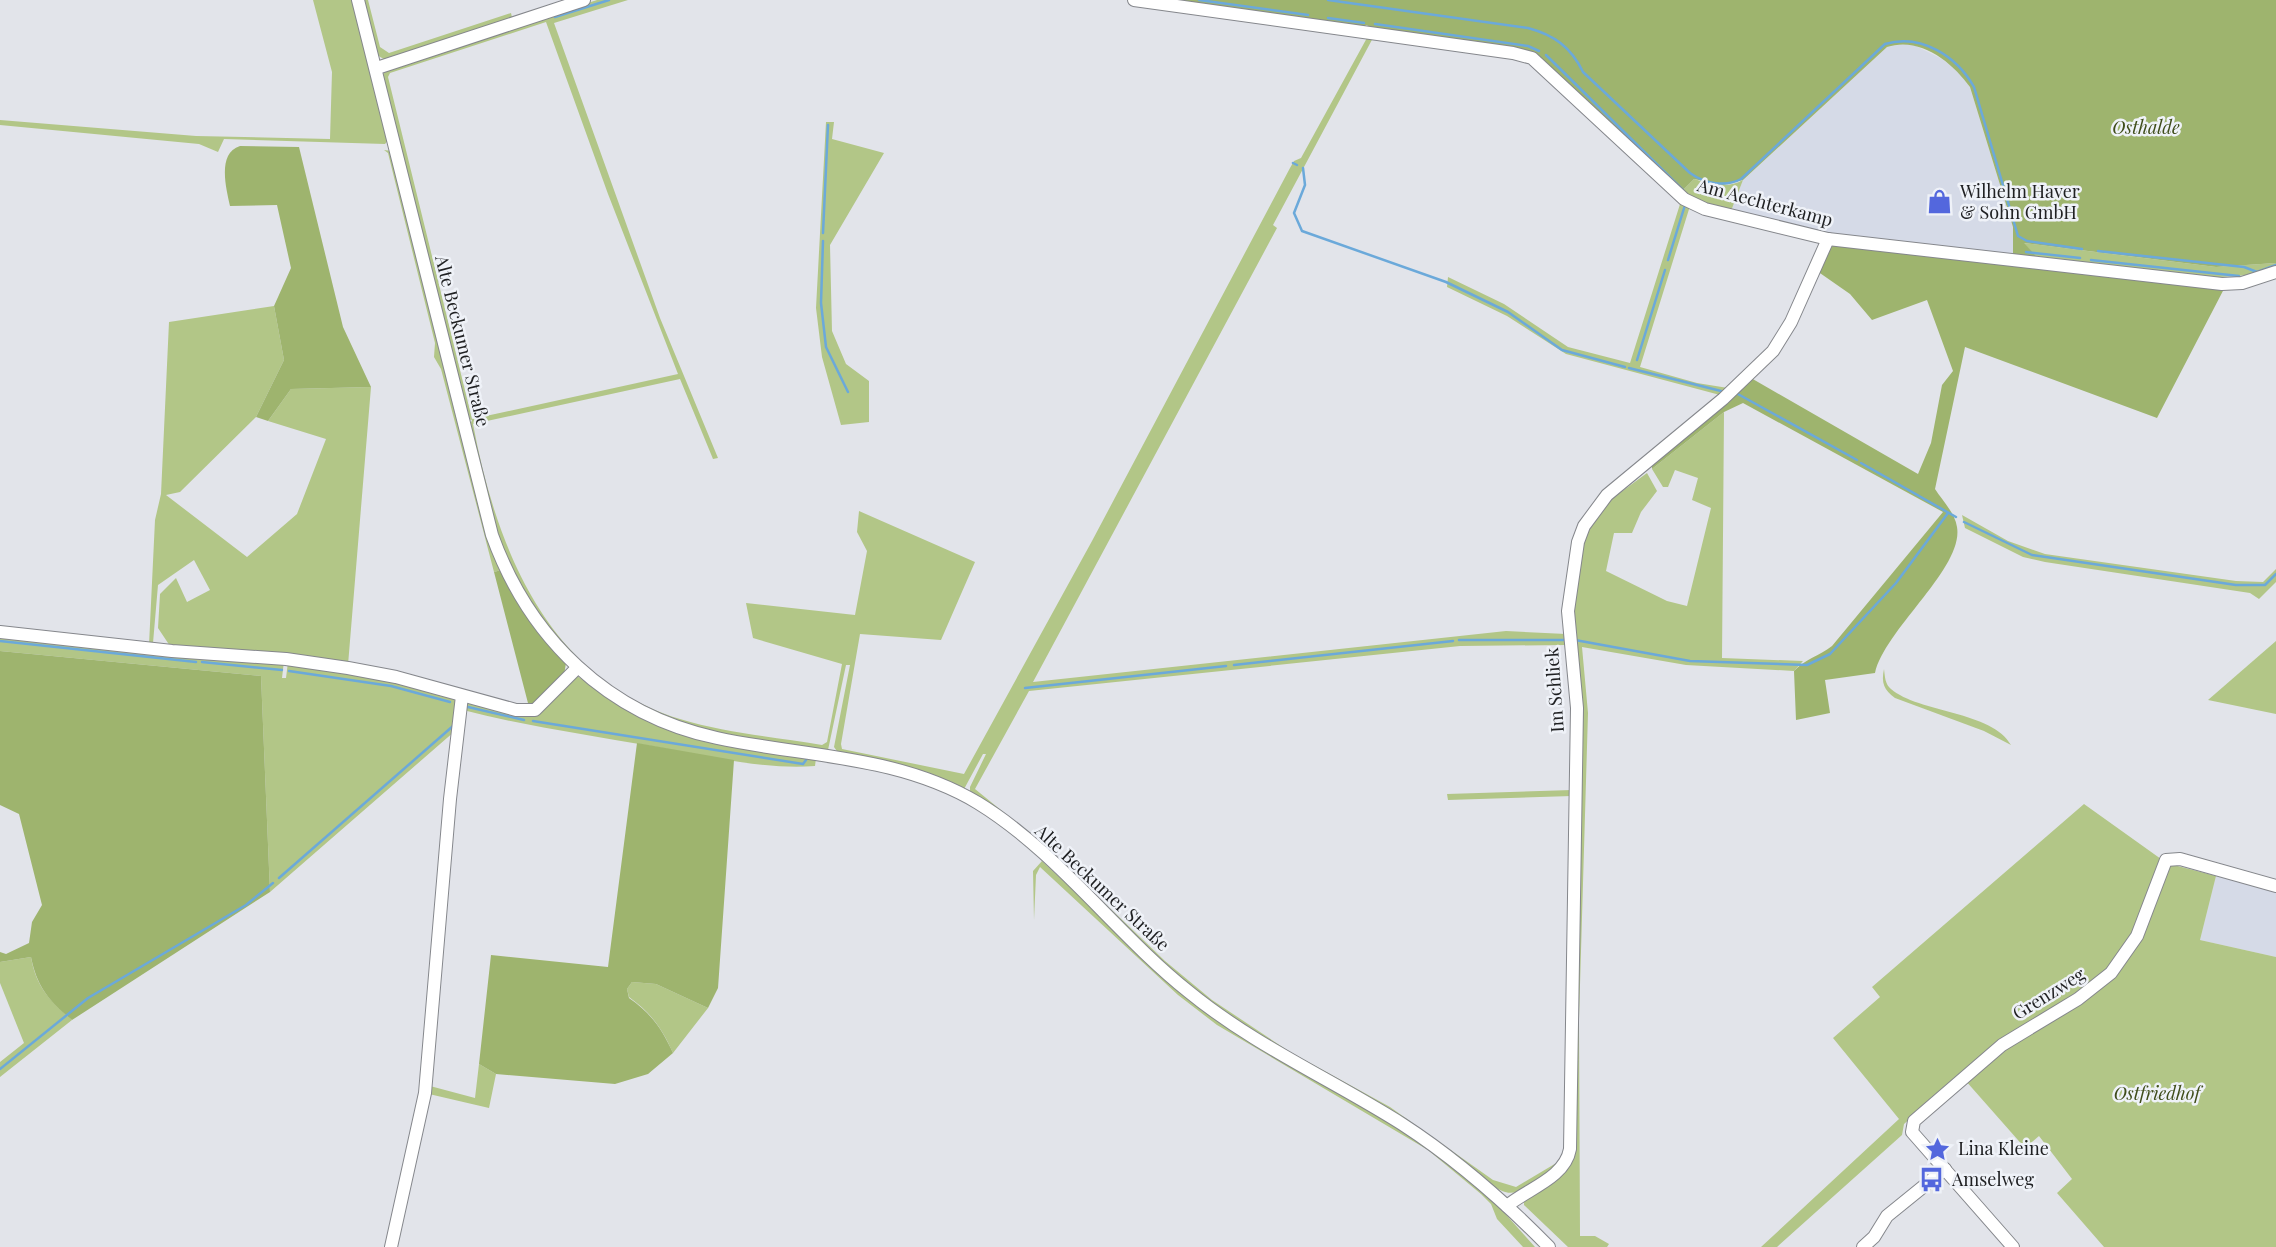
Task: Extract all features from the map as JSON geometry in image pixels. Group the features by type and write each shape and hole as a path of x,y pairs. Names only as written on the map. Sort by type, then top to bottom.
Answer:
{"street":[{"name":"Alte Beckumer Straße","path":"358,0 492,536 518,595 542,629 577,668 638,711 674,726 716,738 876,764 936,782 963,795 994,814 1034,847 1187,991 1287,1061 1401,1124 1475,1176 1549,1247"},
{"path":"377,68 584,0"},
{"name":"Am Aechterkamp","path":"1133,0 1513,53 1532,58 1545,67 1668,187 1684,199 1704,209 1828,239 2222,284 2242,283 2276,272"},
{"name":"Im Schliek","path":"1507,1206 1560,1170 1568,1159 1570,1149 1577,708 1568,611 1578,542 1590,516 1607,495 1723,399 1773,351 1791,322 1828,239"},
{"path":"0,632 172,651 286,659 396,677 516,710 535,710 577,668"},
{"path":"391,1247 425,1093 449,812 462,696"},
{"name":"Grenzweg","path":"1945,1169 1914,1135 1911,1127 1916,1119 1986,1057 2078,999 2111,973 2137,936 2166,860 2180,859 2276,886"},
{"path":"1863,1247 1877,1242 1886,1216 1945,1169 2013,1247"}],"shaded area":[{"path":"1910,43 1942,59 1960,73 1970,87 2013,227 2013,255 1827,236 1731,211 1743,180 1887,47"},
{"path":"2216,876 2276,892 2276,957 2200,940"}],"green space":[{"path":"313,0 354,0 390,138 385,144 224,139 218,152 199,144 0,125 0,120 196,136 330,139 332,72"},
{"path":"362,0 368,0 380,47 389,53 511,13 513,22 387,61 377,55"},
{"path":"597,0 628,0 554,23 660,318 718,458 713,459 680,379 473,424 496,516 514,561 535,602 562,640 595,673 634,700 680,719 732,731 822,745 827,742 842,664 753,638 746,603 855,615 867,551 857,532 859,511 975,562 941,640 860,634 842,749 964,774 1092,541 1290,168 1294,161 1301,158 1368,36 1374,36 1273,225 1277,228 1033,682 1506,631 1566,634 1565,645 1460,646 1029,691 975,789 1045,846 1165,961 1212,1000 1290,1052 1390,1107 1493,1180 1516,1187 1558,1162 1559,1166 1519,1191 1503,1191 1213,1007 970,794 970,787 986,754 983,754 963,791 839,754 834,747 850,665 846,665 828,750 717,735 675,723 606,686 538,619 497,537 470,425 472,420 468,419 383,74 392,67","holes":["546,22 608,194 678,374 472,419 388,77 390,73"]},
{"name":"Osthalde","path":"1155,0 2276,0 2276,263 2216,267 2024,243 2038,258 2013,255 2013,227 1970,87 1945,60 1911,45 1887,47 1743,180 1723,185 1694,179 1680,193 1547,64 1379,30 1366,25 1363,28"},
{"path":"826,122 834,122 832,139 884,153 830,245 832,331 846,364 869,381 869,422 841,425 822,357 816,308"},
{"path":"240,146 299,147 343,327 371,387 291,389 268,421 256,417 284,360 274,306 291,268 277,205 230,206 225,181 226,163 228,156"},
{"path":"384,150 392,151 501,570 494,572 441,369 434,357 435,343 388,153"},
{"path":"1694,179 1725,185 1743,180 1731,211 1705,206 1680,193"},
{"path":"1681,201 1690,206 1640,367 1697,383 1728,388 1720,395 1566,354 1507,316 1447,287 1448,277 1504,304 1568,347 1630,363"},
{"path":"1837,243 2225,287 2157,418 1965,347 1935,489 1951,512 1957,527 1956,543 1949,561 1893,637 1875,673 1825,680 1830,713 1796,720 1794,671 1832,646 1943,512 1743,403 1724,412 1652,469 1652,464 1751,378 1918,474 1931,443 1942,385 1953,371 1927,300 1872,320 1850,294 1817,271 1827,250"},
{"path":"2023,243 2216,267 2276,263 2276,268 2223,277 2159,274 2038,258"},
{"path":"274,306 284,360 256,417 180,492 166,495 247,557 297,514 326,439 268,421 291,389 371,387 348,665 170,646 158,628 160,594 176,578 187,602 210,590 194,560 158,585 153,643 149,645 155,520 161,494 169,322"},
{"path":"1724,412 1722,658 1803,661 1794,671 1686,665 1582,647 1588,713 1579,1019 1580,1236 1595,1236 1609,1244 1607,1247 1568,1247 1524,1205 1524,1201 1567,1170 1573,1160 1571,612 1582,543 1598,509 1647,473 1657,491 1641,512 1632,533 1614,533 1606,571 1667,601 1687,606 1711,508 1692,500 1698,478 1675,470 1668,487 1663,487 1652,469"},
{"path":"1962,515 2008,541 2045,554 2236,581 2263,582 2276,569 2276,582 2259,599 2250,593 2045,562 2023,557 1965,528"},
{"path":"501,570 531,622 566,663 564,675 529,707 494,572"},
{"path":"0,636 284,661 282,678 286,678 288,662 347,670 453,698 455,731 270,892 261,676 0,651"},
{"path":"2276,641 2276,714 2208,700"},
{"path":"0,651 261,676 270,892 72,1020 45,993 31,957 0,962 0,952 6,954 29,943 32,922 42,905 19,814 0,805"},
{"path":"1884,669 1888,685 1903,697 1988,725 2002,734 2011,745 1984,731 1895,698 1884,686"},
{"path":"577,676 637,714 816,758 815,766 774,766 733,761 533,726 463,710 468,702 517,714"},
{"path":"637,743 734,760 718,988 708,1008 656,984 632,982 627,989 629,998 655,1022 673,1053 648,1074 615,1084 496,1074 479,1064 491,955 608,967"},
{"path":"1572,790 1572,796 1448,800 1447,794"},
{"path":"2084,804 2161,859 2140,921 2108,971 1955,1079 1904,1124 1902,1135 1777,1247 1761,1247 1899,1119 1833,1038 1880,997 1872,987"},
{"path":"1042,861 1146,958 1361,1104 1434,1150 1494,1201 1535,1247 1523,1247 1497,1219 1491,1204 1428,1150 1217,1025 1178,995 1040,867 1036,875 1034,920 1033,871"},
{"name":"Ostfriedhof","path":"2170,864 2216,876 2200,940 2276,957 2276,1247 2104,1247 2057,1193 2072,1179 2039,1136 2025,1148 1965,1080 1988,1059 2114,975"},
{"path":"31,957 36,977 45,993 72,1020 0,1077 0,1062 24,1043 0,983 0,962"},
{"path":"632,982 656,984 708,1008 673,1053 655,1022 629,997 627,989"},
{"path":"479,1064 496,1074 489,1108 429,1094 430,1086 475,1098"}],"waterway":[{"path":"555,17 609,0"},
{"path":"1199,0 1308,15"},
{"path":"1328,0 1528,28 1546,34 1561,43 1583,72 1690,173 1702,180 1716,183 1741,179 1885,44 1899,41 1925,45 1948,57 1974,87 2018,236 2027,241 2082,249"},
{"path":"1328,18 1364,23"},
{"path":"1375,24 1528,46 1539,51"},
{"path":"1546,55 1683,190"},
{"path":"823,233 828,125"},
{"path":"1293,163 1297,165"},
{"path":"1303,168 1305,185 1294,213 1302,231 1446,282 1508,312 1562,350 1625,367"},
{"path":"1668,260 1685,205"},
{"path":"823,241 821,303 826,347 848,392"},
{"path":"2098,251 2244,267 2257,272 2276,265"},
{"path":"2026,252 2080,258"},
{"path":"2091,260 2239,276"},
{"path":"1637,360 1665,270"},
{"path":"1629,368 1721,391"},
{"path":"1736,393 1857,460"},
{"path":"1861,463 1956,517"},
{"path":"1575,640 1690,661 1807,665 1830,654 1896,583 1948,513"},
{"path":"1964,522 2032,555 2236,585 2265,585 2276,574"},
{"path":"1459,640 1565,640"},
{"path":"0,641 196,662"},
{"path":"1234,665 1453,641"},
{"path":"202,662 282,670"},
{"path":"1025,688 1226,666"},
{"path":"289,671 391,686 450,702"},
{"path":"468,707 524,720"},
{"path":"533,721 803,764 806,760"},
{"path":"279,878 453,726"},
{"path":"0,1069 88,998 246,905 273,883"}],"place":[{"name":"Wilhelm Haver & Sohn GmbH","path":"1940,202"},
{"name":"Lina Kleine","path":"1938,1149"},
{"name":"Amselweg","path":"1932,1180"}]}
